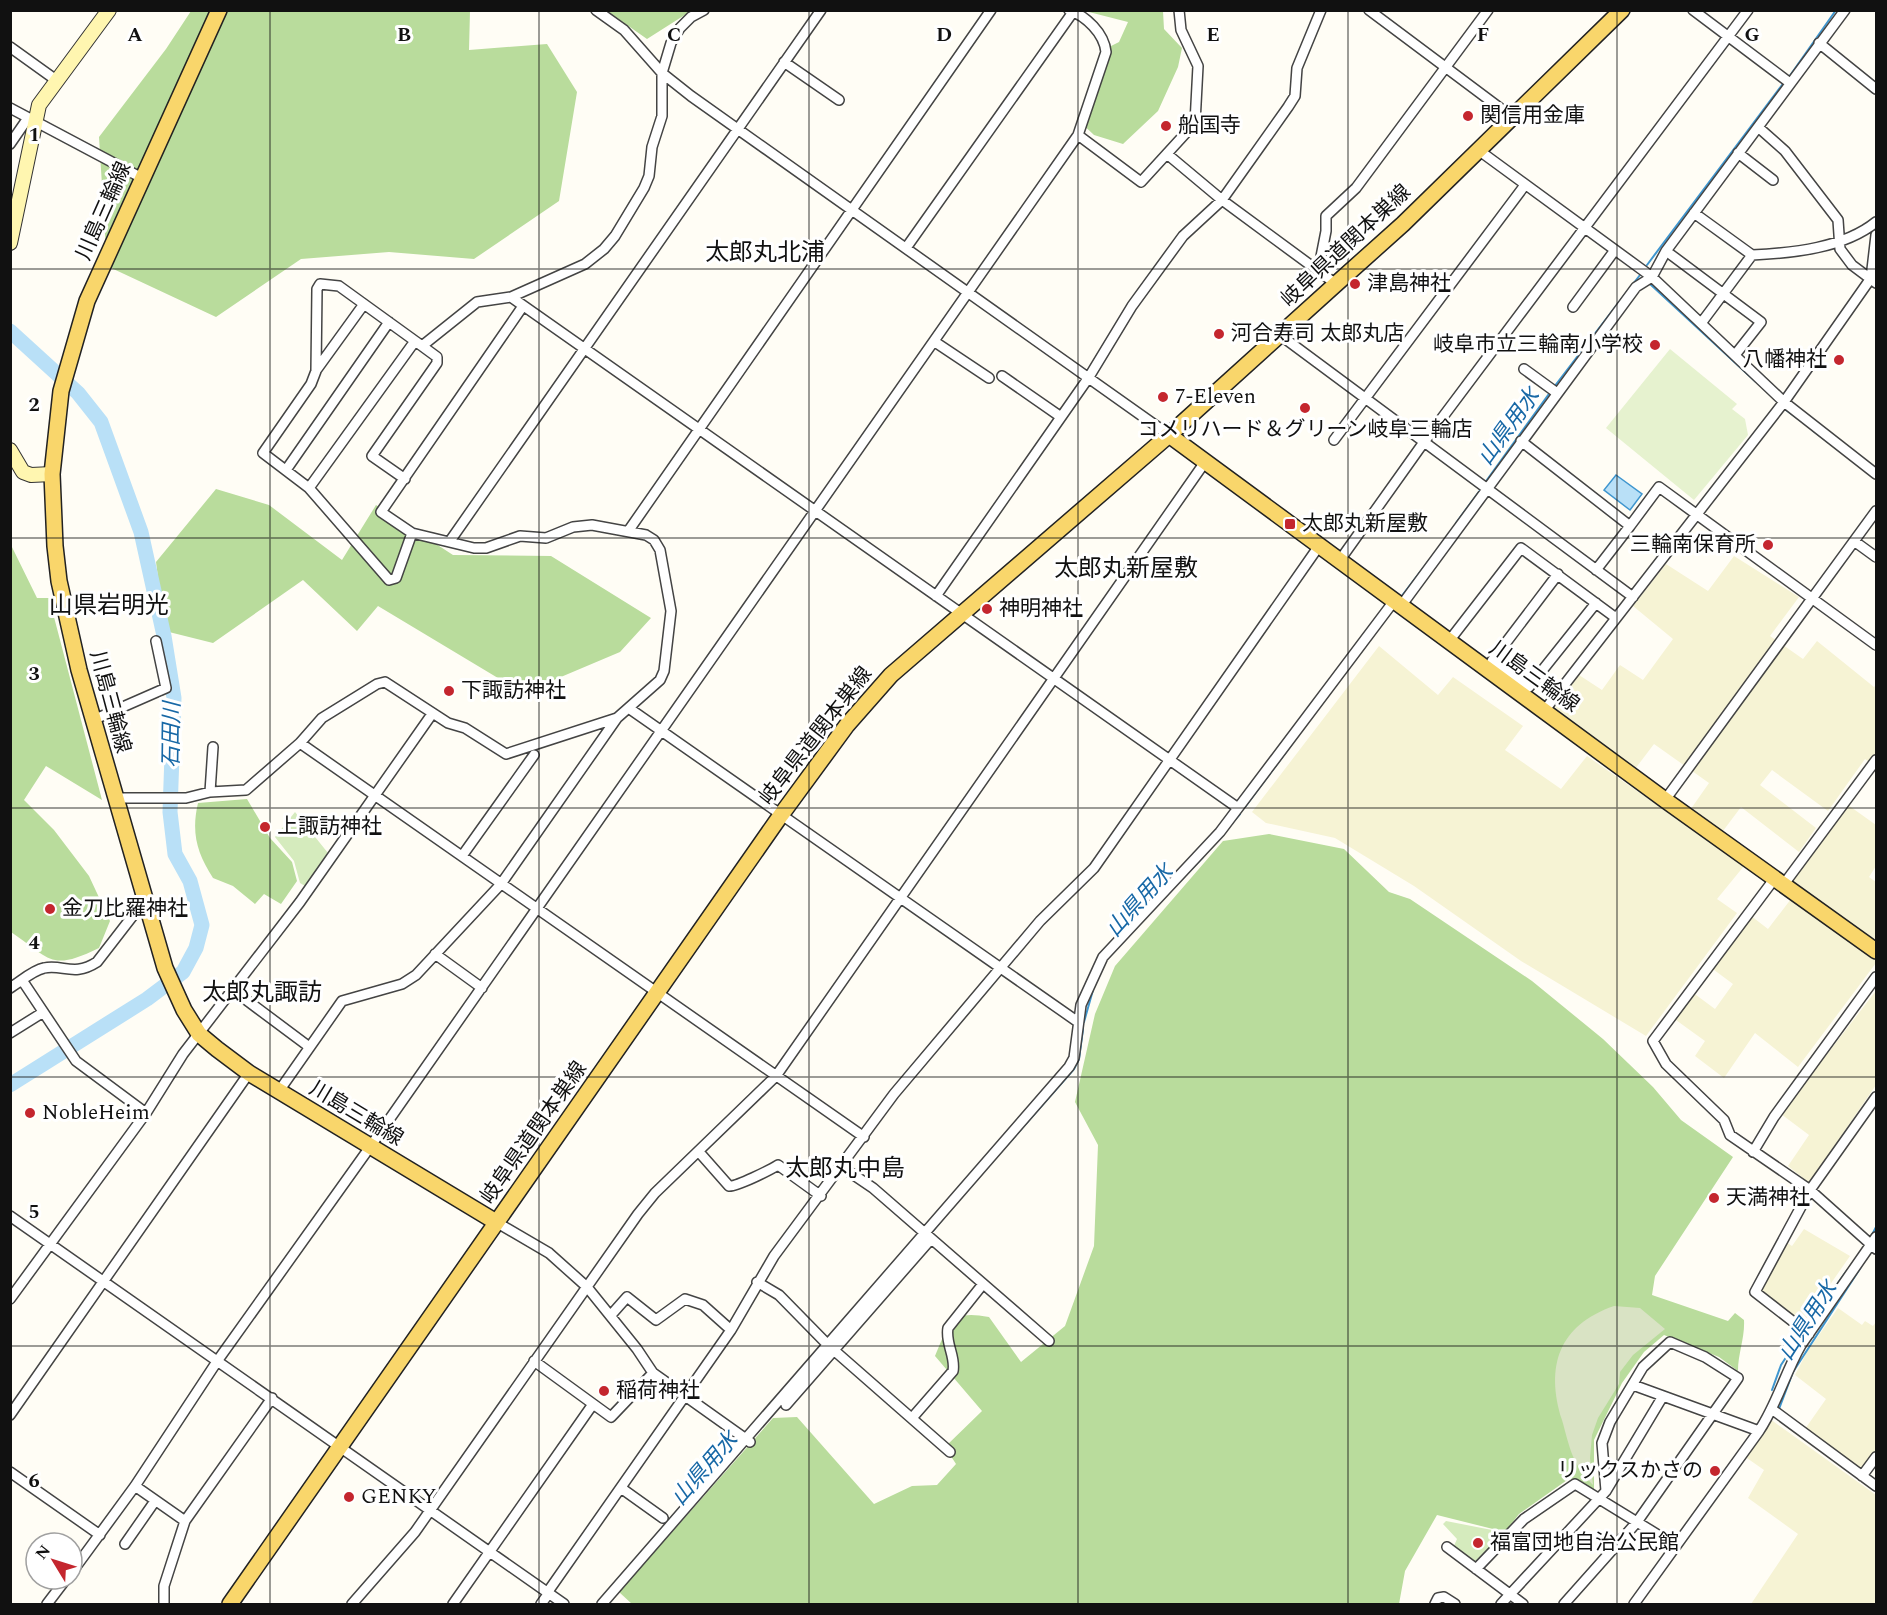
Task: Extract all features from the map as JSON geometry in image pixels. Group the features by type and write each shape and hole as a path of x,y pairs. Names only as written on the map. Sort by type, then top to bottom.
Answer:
{"main road":[{"name":"川島三輪線","path":"219,10 87,301 67,366 61,391 52,474 59,581 93,720 165,968 175,992 199,1034 249,1073 496,1222"},
{"name":"岐阜県道関本巣線","path":"230,1605 781,815 873,693 960,613 1169,435 1403,224 1477,149 1622,10"},
{"name":"川島三輪線","path":"1169,435 1665,800 1876,951"}],"street":[{"path":"28,146 12,142 110,10"},
{"path":"596,10 624,30 662,74 736,129 1169,435"},
{"path":"309,488 418,343 477,302 511,297 585,264 604,249 615,236 649,176 652,147 662,116 662,74 671,43 680,28 691,17 704,10"},
{"path":"450,541 821,10"},
{"path":"629,530 991,10"},
{"path":"1078,135 1137,181 1145,179 1195,123 1198,66 1181,30 1179,10"},
{"path":"936,597 1089,377 1132,306 1178,243 1222,200 1295,96 1297,68 1321,10"},
{"path":"1369,10 1512,117"},
{"path":"1318,272 1326,231 1326,216 1356,188 1488,10"},
{"path":"1693,10 1787,80"},
{"path":"1340,561 1424,442 1748,10"},
{"path":"602,1605 831,1348 1069,1067 1074,1058 1078,1023 1087,989 1108,950 1200,855 1238,808 1397,604 1636,287 1652,278 1666,251 1758,128 1787,80 1845,10"},
{"path":"84,1556 135,1486 218,1360 482,988 1078,135 1106,52 1105,43 1099,32 1071,11 906,248"},
{"path":"1819,43 1876,89"},
{"path":"10,47 56,80"},
{"path":"784,62 839,100"},
{"path":"10,108 142,178"},
{"path":"10,243 31,119"},
{"path":"1758,128 1785,151 1838,220 1840,249 1852,266 1874,281"},
{"path":"1477,149 1652,278 1702,322 1784,402 1876,474"},
{"path":"1738,153 1773,180"},
{"path":"1167,154 1222,200 1336,284"},
{"path":"1334,440 1525,185"},
{"path":"1694,213 1752,255 1791,253 1840,240 1863,232 1876,222"},
{"path":"1544,711 1784,402 1874,281 1876,235"},
{"path":"1573,307 1615,250"},
{"path":"1666,251 1761,322 1735,355"},
{"path":"1702,322 1752,255"},
{"path":"316,371 317,289 320,285 339,286 437,357 437,363 372,456 405,479"},
{"path":"511,297 936,597 1170,758 1238,808"},
{"path":"364,304 316,371 311,384 263,453 309,488 389,580 396,578 412,533"},
{"path":"116,798 186,798 210,792 246,790 300,743 322,718 377,684 385,682 432,714 448,723 465,728 506,754 617,718 630,709 660,680 664,671 671,611 660,550 654,540 629,530 592,525 573,527 546,538 520,536 486,548 474,548 412,533 381,512 523,306"},
{"path":"286,470 389,322"},
{"path":"1280,335 1633,597"},
{"path":"935,342 989,378"},
{"path":"1524,369 1557,393"},
{"path":"1002,376 1061,417"},
{"path":"1521,441 1630,526"},
{"path":"10,450 16,464 23,472 31,475 52,474"},
{"path":"352,1605 416,1532 429,1509 638,1214 655,1193 776,1076 1205,462"},
{"path":"1596,570 1659,487 1876,645"},
{"path":"1665,800 1876,511"},
{"path":"1854,541 1876,557"},
{"path":"540,1605 686,1396 730,1330 757,1281 894,1094 1040,921 1094,868 1319,546"},
{"path":"1449,641 1521,548 1616,618"},
{"path":"1558,574 1492,661 1529,687 1596,603"},
{"path":"93,720 166,688 156,641"},
{"path":"630,709 1078,1023"},
{"path":"10,1299 146,1113 199,1034 300,902 432,714"},
{"path":"279,1091 308,1046 342,1001 402,984 416,975 501,884 617,718"},
{"path":"300,743 864,1137"},
{"path":"210,792 213,747"},
{"path":"462,856 534,755"},
{"path":"1639,1603 1676,1546 1773,1410 1791,1362 1875,1244 1810,1190 1730,1135 1724,1120 1666,1064 1653,1041 1876,760"},
{"path":"10,988 44,968 67,971 88,968 97,962 145,900"},
{"path":"435,954 482,988"},
{"path":"1753,1152 1774,1117 1876,977"},
{"path":"22,980 76,1061 146,1113"},
{"path":"233,990 308,1046"},
{"path":"10,1034 42,1013"},
{"path":"10,1415 249,1073"},
{"path":"1809,1334 1755,1292 1810,1190 1876,1097"},
{"path":"699,1152 729,1186 736,1186 753,1175 764,1174 778,1165 821,1196"},
{"path":"842,1167 873,1188 1049,1341"},
{"path":"10,1216 564,1605"},
{"path":"496,1222 549,1253 587,1287 611,1315 653,1373 748,1440"},
{"path":"757,1281 779,1295 831,1348 950,1452"},
{"path":"912,1418 953,1371 954,1365 946,1337 948,1328 983,1284"},
{"path":"611,1315 627,1296 656,1320 685,1299 703,1305 730,1330"},
{"path":"1564,1605 1637,1522 1738,1378 1706,1357 1670,1342 1642,1367 1602,1443 1606,1491"},
{"path":"786,1405 831,1348"},
{"path":"534,1361 611,1417 653,1373"},
{"path":"1633,1385 1759,1431"},
{"path":"1501,1605 1606,1491 1663,1396"},
{"path":"165,1605 164,1586 185,1521 272,1398"},
{"path":"453,1605 593,1404"},
{"path":"1773,1410 1876,1486"},
{"path":"1862,1476 1876,1457"},
{"path":"10,1472 100,1535"},
{"path":"1476,1569 1524,1519 1575,1484 1598,1496 1599,1500 1676,1546"},
{"path":"135,1486 185,1521"},
{"path":"621,1488 663,1518"},
{"path":"125,1544 155,1501"},
{"path":"1447,1548 1523,1605"},
{"path":"47,1605 57,1591"},
{"path":"1435,1605 1438,1598 1444,1597 1455,1605"}],"shaded area":[{"path":"1734,556 1799,597 1770,636 1803,659 1817,641 1874,687 1876,685 1876,767 1865,759 1828,811 1772,770 1760,785 1816,828 1799,852 1741,807 1720,835 1688,813 1709,783 1654,744 1632,773 1555,711 1556,705 1579,675 1602,690 1620,665 1643,680 1673,639 1633,606 1666,564 1708,591"},
{"path":"1379,646 1438,695 1453,677 1523,726 1505,750 1561,789 1587,756 1744,866 1717,899 1737,913 1646,1036 1521,961 1414,886 1335,838 1266,823 1252,812"},
{"path":"1848,805 1876,825 1876,866 1869,877 1876,882 1876,945 1794,884 1792,879"},
{"path":"1791,899 1876,957 1876,963 1798,1067 1755,1033 1724,1078 1695,1056 1705,1041 1669,1015 1688,989 1715,1009 1733,984 1706,964 1746,912 1768,929"},
{"path":"1875,992 1876,1085 1809,1183 1788,1166 1809,1135 1781,1114"},
{"path":"1804,1229 1850,1256 1802,1325 1760,1294 1786,1242 1792,1246"},
{"path":"1838,1308 1862,1325 1865,1321 1873,1326 1876,1322 1876,1451 1863,1470 1805,1429 1826,1399 1795,1375 1807,1352"},
{"path":"1770,1419 1876,1495 1876,1604 1751,1604 1798,1534 1748,1498 1764,1470 1744,1456"}],"green space":[{"path":"691,10 647,39 607,11"},
{"path":"191,11 470,11 469,50 547,44 577,92 559,201 474,259 389,252 301,259 216,317 107,266 99,137 166,49"},
{"path":"1085,11 1163,11 1164,29 1182,48 1178,67 1158,111 1123,144 1094,135 1077,119 1107,48 1119,42 1128,22"},
{"path":"1670,349 1737,404 1732,409 1745,419 1748,435 1694,500 1606,428"},
{"path":"216,489 269,505 342,560 376,505 453,555 551,556 651,618 620,652 523,693 378,606 357,631 303,580 213,643 165,631 156,562"},
{"path":"10,543 37,598 49,598 102,800 46,766 24,800 54,830 89,876 110,921 99,948 60,961 44,955 11,932"},
{"path":"247,799 270,838 292,862 297,881 281,904 264,894 255,904 233,886 213,878 199,851 195,833 198,803"},
{"path":"295,812 328,853 305,886 300,883 294,861 275,837"},
{"path":"1269,834 1344,849 1389,892 1410,899 1532,981 1603,1039 1653,1087 1681,1120 1733,1157 1655,1276 1652,1295 1728,1321 1735,1313 1744,1320 1738,1371 1719,1357 1664,1335 1644,1352 1622,1383 1594,1440 1594,1490 1570,1478 1519,1514 1505,1532 1437,1515 1405,1571 1399,1604 632,1604 619,1592 773,1418 797,1417 874,1504 912,1486 937,1485 956,1464 945,1447 982,1411 935,1356 948,1327 958,1317 966,1315 989,1317 1021,1362 1065,1326 1094,1246 1098,1145 1075,1102 1095,1014 1115,966 1223,841"},
{"path":"1614,1306 1640,1308 1665,1329 1633,1355 1620,1372 1619,1384 1598,1418 1592,1435 1590,1458 1593,1485 1580,1469 1570,1447 1557,1400 1556,1365 1569,1336 1580,1324 1595,1314"},
{"path":"1446,1521 1492,1530 1500,1536 1476,1565 1453,1548 1457,1539 1443,1524"}],"water":[{"path":"1616,475 1642,494 1630,510 1604,490"}],"waterway":[{"name":"山県用水","path":"1789,77 1836,10"},
{"name":"山県用水","path":"1647,265 1785,81"},
{"name":"山県用水","path":"1633,284 1640,275"},
{"name":"山県用水","path":"1650,284 1756,382"},
{"name":"山県用水","path":"1554,387 1629,289"},
{"name":"石田川","path":"10,331 78,393 101,422 141,532 164,636 174,698 170,812 175,854 190,881 202,925 196,948 183,972 147,999 10,1085"},
{"name":"山県用水","path":"1763,388 1780,404"},
{"name":"山県用水","path":"1484,484 1551,391"},
{"name":"山県用水","path":"1786,410 1801,421"},
{"name":"山県用水","path":"1812,430 1853,461"},
{"name":"山県用水","path":"1456,523 1481,489"},
{"name":"山県用水","path":"1401,597 1430,559"},
{"name":"山県用水","path":"1245,807 1292,744"},
{"name":"山県用水","path":"1232,823 1240,814"},
{"name":"山県用水","path":"1182,879 1203,857"},
{"name":"山県用水","path":"1084,1022 1093,990"},
{"name":"山県用水","path":"1008,1144 1074,1069 1079,1059 1083,1029"},
{"name":"山県用水","path":"933,1231 941,1221"},
{"name":"山県用水","path":"1871,1237 1876,1227"},
{"name":"山県用水","path":"1779,1409 1793,1372 1861,1267"},
{"path":"1806,1328 1848,1269"},
{"path":"1772,1390 1781,1365 1800,1336"},
{"name":"山県用水","path":"774,1413 782,1404"}],"place":[{"name":"関信用金庫","path":"1468,116"},
{"name":"船国寺","path":"1166,126"},
{"name":"津島神社","path":"1355,284"},
{"name":"河合寿司 太郎丸店","path":"1219,334"},
{"name":"岐阜市立三輪南小学校","path":"1655,345"},
{"name":"八幡神社","path":"1839,360"},
{"name":"7-Eleven","path":"1163,397"},
{"name":"コメリハード＆グリーン岐阜三輪店","path":"1305,408"},
{"name":"太郎丸新屋敷","path":"1290,524"},
{"name":"三輪南保育所","path":"1768,545"},
{"name":"神明神社","path":"987,609"},
{"name":"下諏訪神社","path":"449,691"},
{"name":"上諏訪神社","path":"265,827"},
{"name":"金刀比羅神社","path":"50,909"},
{"name":"NobleHeim","path":"30,1113"},
{"name":"天満神社","path":"1714,1198"},
{"name":"稲荷神社","path":"604,1391"},
{"name":"リックスかさの","path":"1715,1471"},
{"name":"GENKY","path":"349,1497"},
{"name":"福富団地自治公民館","path":"1478,1543"}],"district":[{"name":"太郎丸北浦","path":"765,253"},
{"name":"太郎丸新屋敷","path":"1126,569"},
{"name":"山県岩明光","path":"109,606"},
{"name":"太郎丸諏訪","path":"262,993"},
{"name":"太郎丸中島","path":"845,1169"}]}
